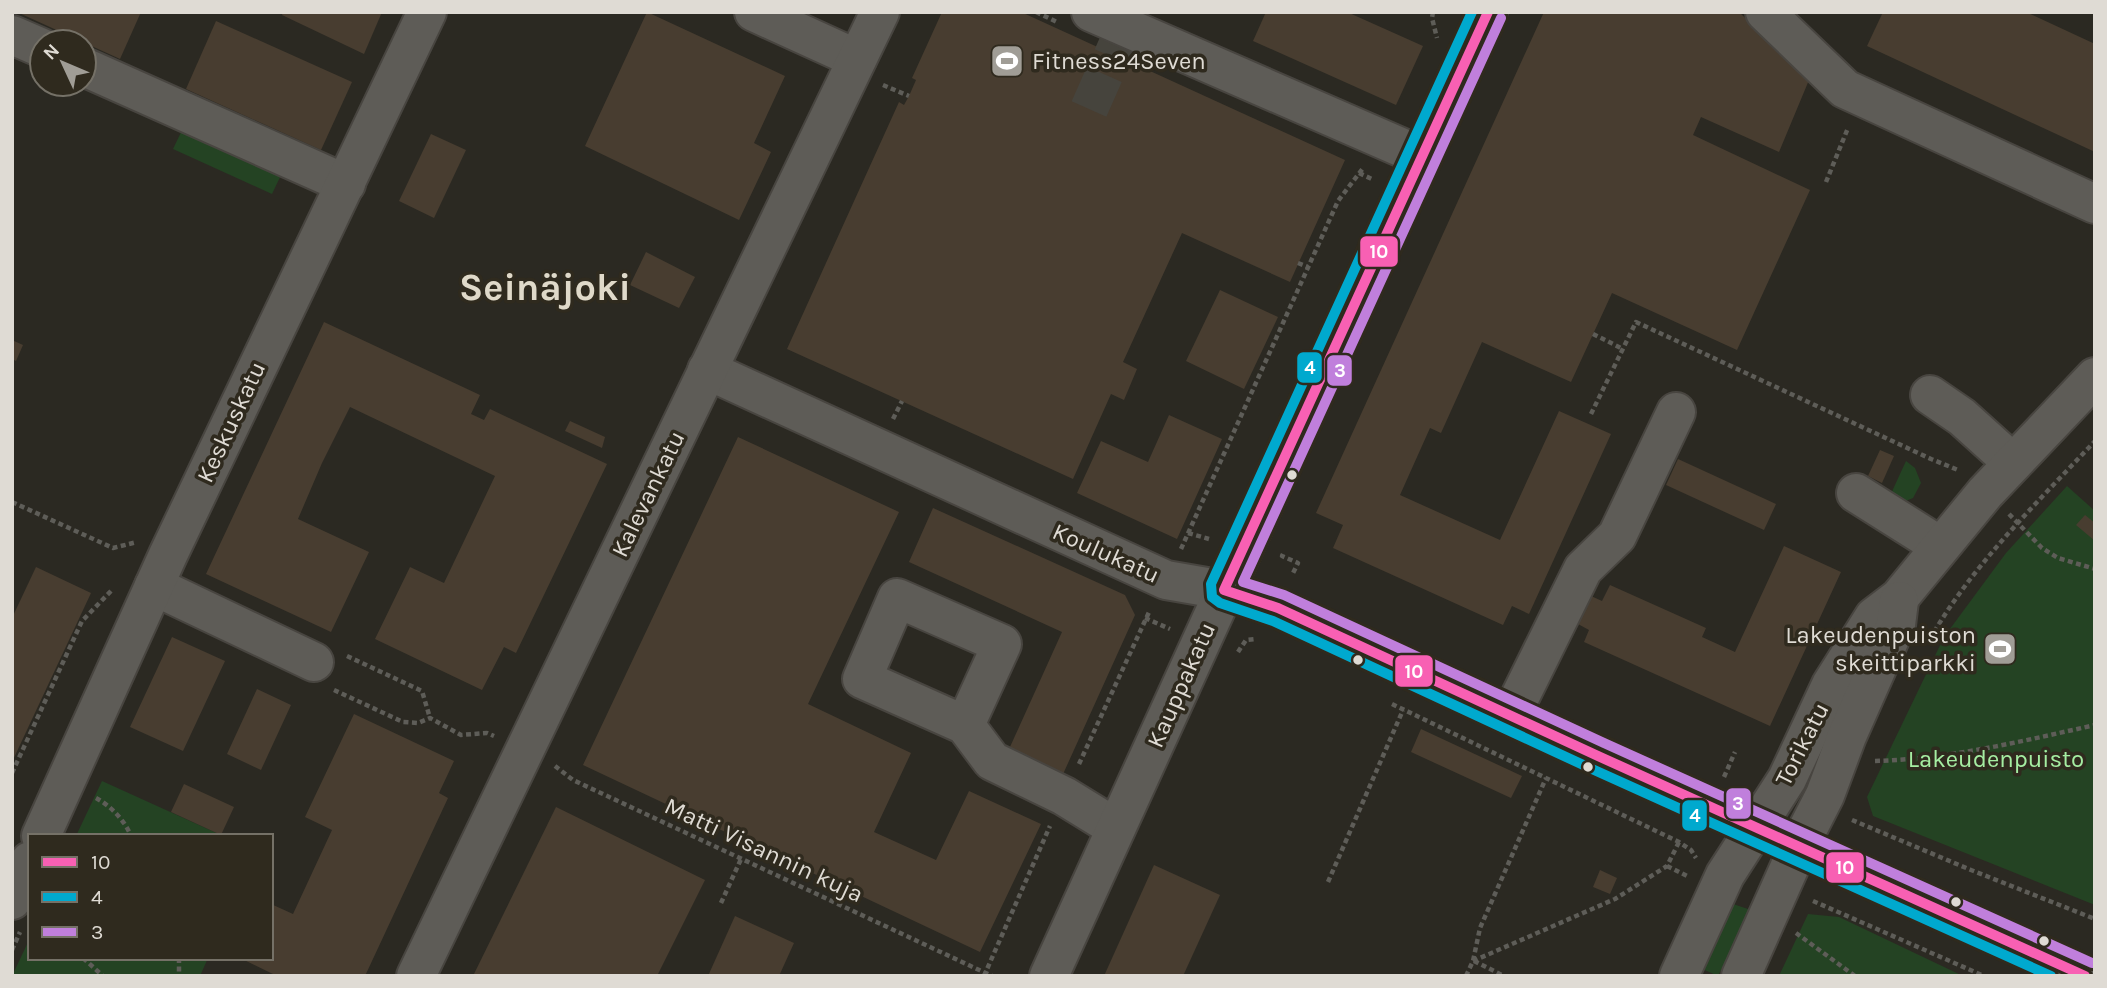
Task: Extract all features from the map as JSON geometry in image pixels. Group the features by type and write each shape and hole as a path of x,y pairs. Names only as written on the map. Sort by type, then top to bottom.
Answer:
{"street":[{"name":"Keskuskatu","path":"42,834 154,586 428,12"},
{"path":"754,12 857,59"},
{"name":"Kalevankatu","path":"416,976 880,12"},
{"path":"1060,12 1096,21 1418,163"},
{"name":"Kauppakatu","path":"1049,976 1488,12"},
{"path":"1765,12 1845,89 2095,204"},
{"path":"1143,50 1373,153 1418,163"},
{"path":"98,70 128,75 346,184"},
{"name":"Koulukatu","path":"707,370 1166,580 1224,590 1278,608 2086,976"},
{"name":"Torikatu","path":"1679,976 1726,875 1787,779 1831,685 1874,617 1899,598 1940,545 2095,377"},
{"path":"1930,395 1962,417 2013,463"},
{"path":"1511,715 1583,569 1618,536 1676,412"},
{"path":"1856,493 1940,545"},
{"path":"154,586 314,662"},
{"name":"Torikatu","path":"1741,976 1799,846 1825,795 1847,736 1896,625 1899,598"},
{"path":"965,725 992,761 1064,796 1116,828"},
{"path":"12,900 28,865"}],"path":[{"path":"1433,12 1438,41"},
{"path":"1826,182 1862,96"},
{"path":"1179,554 1338,201 1373,153"},
{"path":"1298,263 1308,267"},
{"path":"1591,414 1636,322 1931,459 1963,471"},
{"path":"1593,334 1623,348"},
{"path":"893,419 902,401"},
{"path":"1929,641 1964,589 2019,523 2095,441"},
{"path":"2019,523 2042,548 2058,558 2095,569"},
{"path":"133,549 142,530"},
{"path":"12,774 82,621 110,592 116,580"},
{"path":"1392,704 1679,842 1691,850 1697,861"},
{"path":"1328,882 1403,710"},
{"path":"1868,761 1912,760 2021,742 2095,725"},
{"name":"Matti Visannin kuja","path":"525,751 552,764 573,780 992,976"},
{"path":"1466,976 1473,961 1480,928 1546,778"},
{"path":"94,797 105,802 130,834"},
{"path":"1850,813 1852,820 2095,919"},
{"path":"1473,961 1615,899 1667,866 1679,842"},
{"path":"721,903 741,859"},
{"path":"1667,866 1679,872"},
{"path":"1809,904 1814,899 1984,976"},
{"path":"1793,931 1855,976"},
{"path":"85,960 103,976"},
{"path":"1473,961 1504,976"}],"green space":[{"path":"184,126 283,171 272,194 173,149"},
{"path":"1906,461 1915,468 1921,483 1913,498 1901,503 1889,498"},
{"name":"Lakeudenpuisto","path":"2067,486 2095,511 2095,905 1873,816 1867,797 1944,637 2006,553"},
{"path":"102,781 219,834 77,834"},
{"path":"1730,903 1751,910 1718,976 1698,967"},
{"path":"1808,914 1839,917 1963,976 1779,976"},
{"path":"28,942 28,960 207,960 200,976 12,976"}],"building":[{"path":"17,12 141,12 120,59 98,49 98,28 52,28"},
{"path":"283,12 382,12 364,54 282,15"},
{"path":"647,12 785,76 754,143 771,152 739,220 585,146"},
{"path":"942,12 1021,12 1345,160 1290,282 1182,233 1123,362 1137,369 1124,400 1111,394 1073,479 787,349 899,102 904,105 909,96 916,80 912,78"},
{"path":"1266,12 1347,12 1423,46 1396,105 1253,41"},
{"path":"1544,12 1739,12 1809,80 1779,152 1701,117 1693,135 1810,190 1737,350 1612,293 1571,382 1482,342 1441,433 1430,428 1400,495 1500,540 1559,411 1611,434 1529,614 1512,606 1503,625 1333,548 1343,525 1316,513"},
{"path":"1883,12 2026,12 2095,44 2095,152 1867,46"},
{"path":"216,21 352,82 321,150 186,89"},
{"path":"431,134 466,150 434,218 399,201"},
{"path":"646,252 695,277 679,308 630,285"},
{"path":"1220,290 1278,317 1244,389 1186,361"},
{"path":"324,322 480,395 471,414 484,420 490,409 607,464 516,653 504,647 482,690 375,639 410,567 444,583 495,476 350,407 298,519 369,552 331,632 206,574"},
{"path":"12,340 23,345 16,361 12,359"},
{"path":"1169,415 1222,439 1177,539 1077,493 1101,441 1148,462"},
{"path":"570,421 605,437 602,448 565,431"},
{"path":"738,437 899,512 808,704 911,753 874,832 936,860 969,791 1041,824 980,952 583,765"},
{"path":"1880,450 1894,456 1882,483 1868,476"},
{"path":"1678,459 1776,504 1764,530 1666,485"},
{"path":"933,508 1125,595 1135,615 1059,783 1005,758 1062,632 909,562"},
{"path":"2085,515 2095,523 2095,541 2076,525"},
{"path":"1784,546 1841,572 1770,726 1584,642 1589,630 1578,624 1591,596 1602,601 1610,585 1706,628 1702,637 1735,652"},
{"path":"36,567 91,593 12,762 12,618"},
{"path":"172,637 225,661 183,751 130,727"},
{"path":"257,689 291,705 261,770 227,754"},
{"path":"354,714 454,761 439,793 448,798 365,976 277,976 244,960 273,960 273,905 293,914 332,830 305,817"},
{"path":"1421,729 1522,776 1511,798 1411,752"},
{"path":"184,784 234,807 221,834 171,812"},
{"path":"556,807 705,880 657,976 473,976"},
{"path":"1154,865 1220,895 1183,976 1104,976"},
{"path":"1600,870 1617,878 1610,894 1593,887"},
{"path":"735,916 794,943 779,976 708,976"}],"tunnel":[{"path":"1089,109 1120,39"}],"transit line":[{"name":"4","path":"1472,12 1211,584 1212,597 1220,603 1273,621 1592,769 2051,976"},
{"name":"10","path":"1488,12 1224,590 1278,608 2085,976"},
{"name":"3","path":"1501,18 1243,582 1284,595 2092,963"}],"place":[{"name":"Fitness24Seven","path":"1007,61"},
{"name":"Lakeudenpuiston skeittiparkki","path":"2000,649"}],"district":[{"name":"Seinäjoki","path":"545,287"}]}
